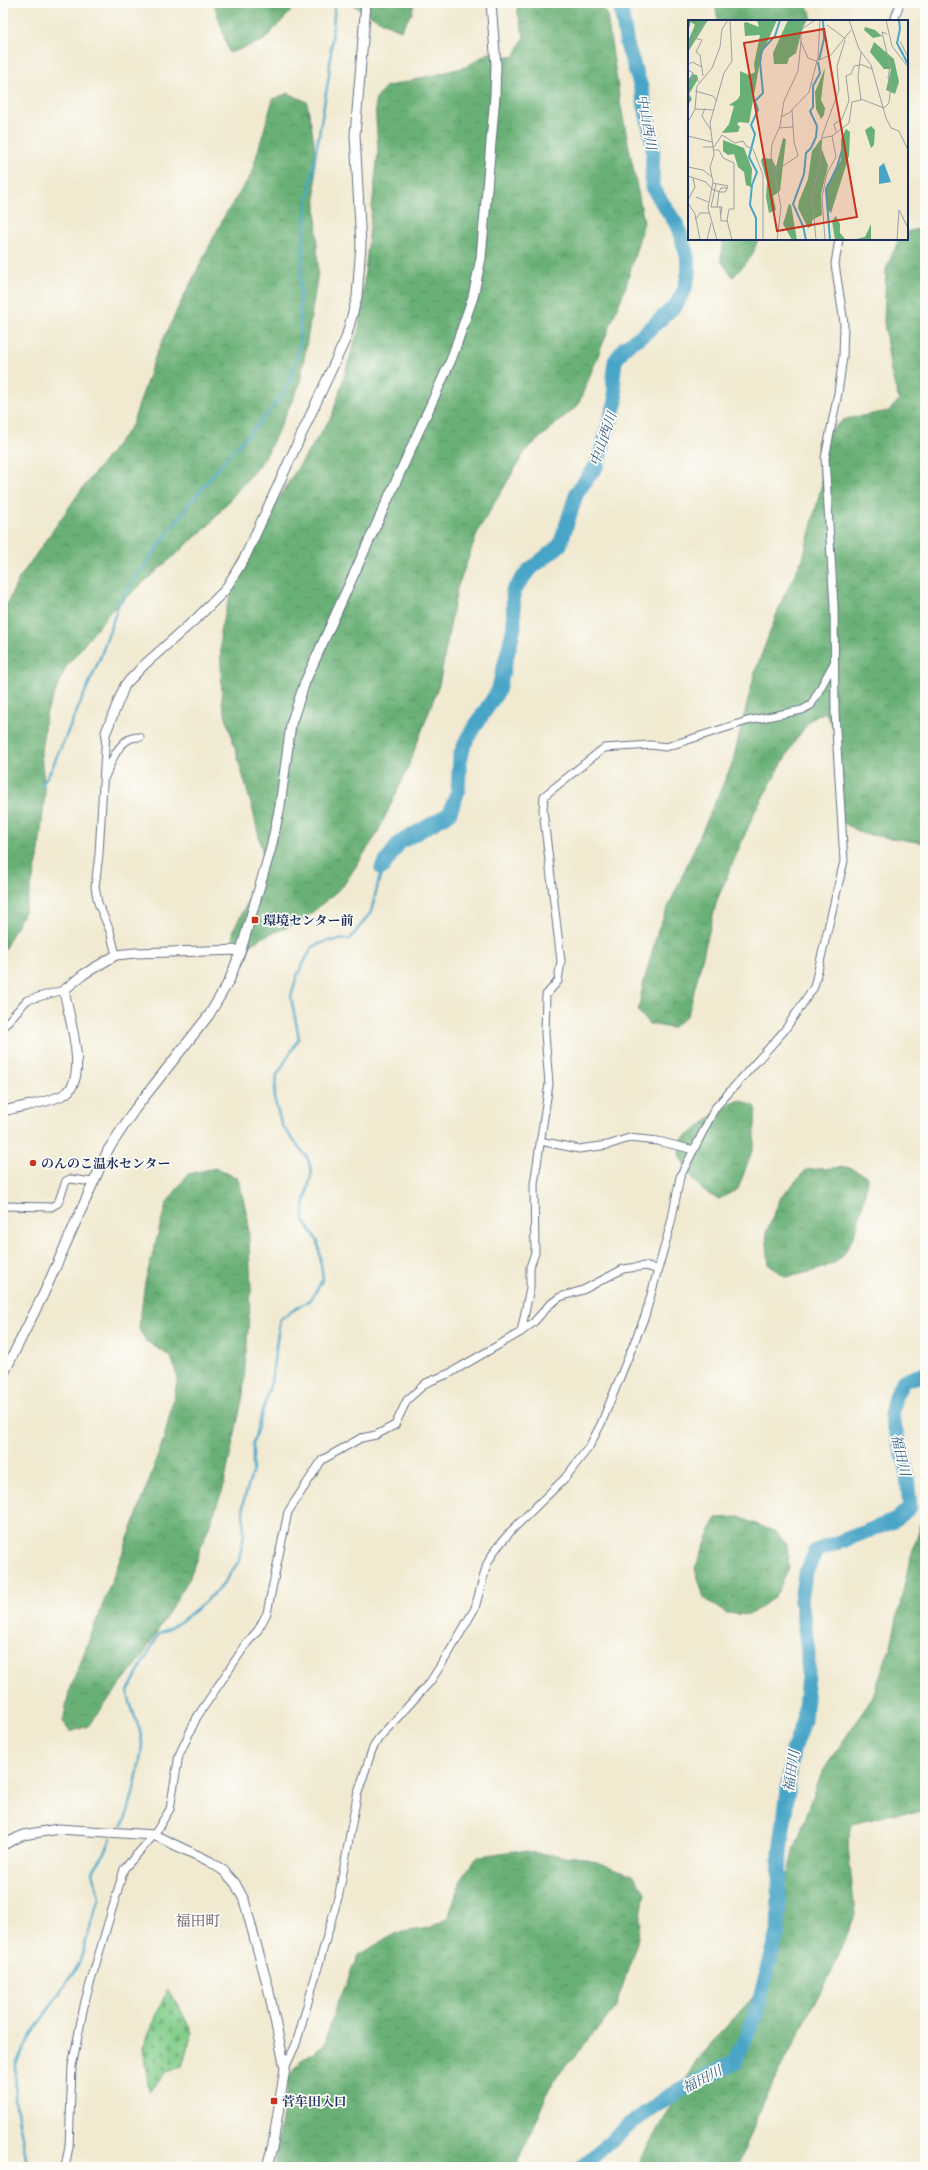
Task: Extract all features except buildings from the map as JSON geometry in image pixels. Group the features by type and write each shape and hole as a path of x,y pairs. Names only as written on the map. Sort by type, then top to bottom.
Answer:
{"street":[{"path":"116,955 110,932 98,903 95,887 99,854 106,732 125,685 144,665 198,617 225,590 245,557 346,338 357,296 361,245 355,135 366,3"},
{"path":"3,1375 44,1293 108,1150 123,1126 209,1015 229,981 241,950 271,848 280,806 286,748 293,717 305,682 451,360 473,297 481,258 493,136 496,65 491,3"},
{"path":"894,20 897,4"},
{"path":"267,2167 273,2144 285,2068 296,2044 339,1894 357,1796 372,1750 378,1739 430,1682 450,1651 475,1608 487,1564 495,1550 511,1531 565,1478 589,1447 601,1424 645,1316 672,1223 680,1177 715,1108 784,1031 814,987 844,861 839,798 832,562 825,458 838,393 843,357 844,324 835,264 839,240"},
{"path":"521,1332 530,1288 530,1268 535,1253 534,1184 549,1084 545,1034 546,995 558,982 561,961 543,810 544,796 604,748 651,745 666,747 747,721 802,710 810,705 834,663"},
{"path":"103,781 124,741 133,737 140,737"},
{"path":"3,1028 27,1000 64,990 84,974 116,955 135,953 241,950"},
{"path":"3,1111 54,1099 64,1095 72,1088 78,1064 64,990"},
{"path":"540,1141 579,1149 608,1145 629,1138 658,1141 694,1150"},
{"path":"3,1206 51,1207 58,1203 66,1182 70,1179 93,1182"},
{"path":"65,2167 69,2147 72,2066 85,2001 124,1869 154,1835 170,1809 179,1755 197,1717 247,1643 258,1630 267,1612 288,1512 322,1460 362,1438 376,1435 395,1425 407,1400 426,1383 450,1373 521,1332 534,1322 549,1305 560,1297 582,1290 623,1269 645,1266 659,1270"},
{"path":"3,1845 23,1835 58,1829 154,1835 209,1861 224,1871 234,1883 244,1900 268,1987 285,2068"}],"green space":[{"path":"214,3 292,3 292,10 263,41 229,53"},
{"path":"349,3 414,3 412,13 401,30 386,24"},
{"path":"518,3 598,3 607,15 620,102 644,222 625,289 578,405 526,450 479,529 457,589 439,685 407,770 377,834 343,886 302,921 261,938 246,948 234,941 233,930 245,908 263,855 253,811 222,703 220,631 240,562 291,478 332,416 359,328 378,152 375,101 385,87 466,67 488,53 514,57 524,37 517,9"},
{"path":"715,3 803,3 810,11 812,20 718,20"},
{"path":"288,93 307,102 314,141 318,273 300,384 265,458 207,527 111,611 66,667 46,714 41,753 45,794 38,859 25,910 3,952 3,613 18,580 79,493 132,425 155,357 178,308 225,215 251,175 273,99"},
{"path":"925,227 925,843 863,834 842,822 835,730 825,712 810,720 795,741 755,811 717,900 688,1015 672,1028 649,1024 638,1011 643,985 658,930 732,764 755,672 782,600 803,558 822,484 817,441 845,419 889,411 899,400 891,372 884,322 886,269 899,240 908,240 908,232"},
{"path":"723,240 758,240 752,256 733,277 721,261"},
{"path":"741,1100 756,1107 754,1146 738,1189 719,1199 711,1196 700,1187 691,1175 679,1155 682,1139 724,1107"},
{"path":"847,1167 867,1176 865,1196 856,1230 846,1250 841,1258 831,1264 786,1277 769,1265 766,1233 781,1197 806,1170"},
{"path":"215,1168 238,1178 248,1219 251,1290 243,1396 223,1489 189,1579 140,1660 88,1726 70,1732 63,1722 69,1692 134,1523 164,1438 178,1379 171,1357 146,1341 139,1329 145,1282 166,1204 188,1174"},
{"path":"925,1511 925,1812 897,1813 852,1824 848,1846 855,1915 839,1955 759,2112 738,2167 636,2167 697,2059 754,1996 773,1940 792,1856 821,1774 872,1698 891,1645 909,1564"},
{"path":"739,1517 776,1532 787,1546 789,1569 775,1597 749,1615 726,1613 704,1598 695,1568 716,1518"},
{"path":"515,1851 585,1858 633,1875 645,1892 637,1942 615,2009 553,2081 515,2167 274,2167 289,2077 303,2059 325,2044 332,2017 358,1955 397,1933 428,1928 448,1918 461,1880 478,1856"},
{"path":"167,1990 177,2002 192,2033 182,2067 167,2071 149,2091 143,2048"}],"waterway":[{"path":"41,786 51,770 100,658 121,598 184,511 222,463 280,398 291,378 300,345 300,282 307,206 329,75 335,3"},
{"name":"中山西川","path":"382,868 399,843 449,814 458,791 460,756 468,737 498,691 514,627 513,591 528,571 560,545 577,492 597,465 616,401 613,377 615,361 625,347 644,334 676,305 684,291 689,272 687,255 677,225 652,187 653,144 641,87 627,45 620,3"},
{"path":"122,1825 132,1798 142,1742 140,1730 130,1704 128,1691 158,1635 180,1622 222,1586 239,1561 244,1534 243,1503 253,1470 253,1443 271,1382 280,1319 311,1299 323,1279 318,1242 304,1220 304,1206 312,1171 307,1157 282,1126 274,1098 277,1075 299,1038 291,997 297,976 312,947 327,941 350,939 371,912 382,868"},
{"name":"福田川","path":"582,2167 627,2126 671,2095 735,2062 748,2033 756,2013 778,1932 780,1852 793,1750 804,1720 808,1675 808,1651 801,1600 805,1574 816,1551 896,1520 910,1507 906,1466 891,1415 895,1397 903,1381 925,1374"},
{"path":"24,2167 26,2157 15,2101 16,2064 31,2035 79,1964 99,1898 93,1871 106,1851 111,1838"}],"place":[{"name":"環境センター前","path":"255,920"},
{"name":"のんのこ温水センター","path":"33,1163"},
{"name":"菅牟田入口","path":"274,2101"}],"district":[{"name":"福田町","path":"198,1921"}]}
